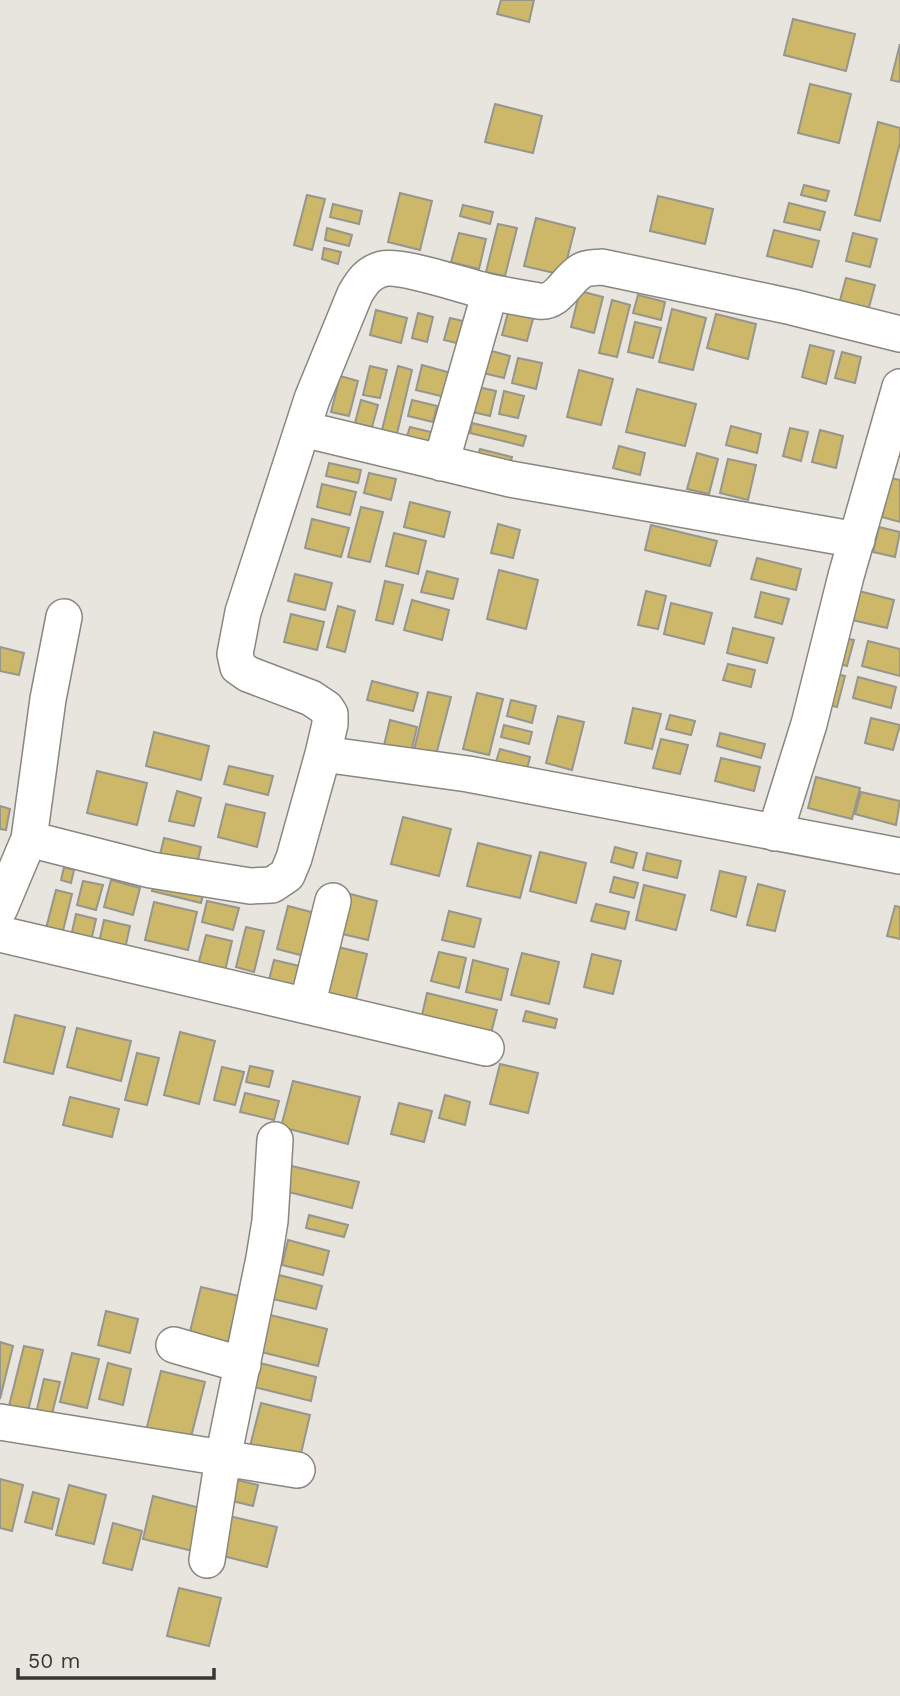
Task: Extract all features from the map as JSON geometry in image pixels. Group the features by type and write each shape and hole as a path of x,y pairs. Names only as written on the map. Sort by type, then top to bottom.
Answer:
{"street":[{"path":"29,839 151,870 250,886 272,885 287,875 323,754 330,714 311,698 248,674 238,667 235,654 243,612 312,399 355,294 371,273 393,268 490,292 545,302 555,297 579,272 586,268 602,267 792,307 900,334"},
{"path":"442,463 490,292"},
{"path":"775,833 809,724 900,387"},
{"path":"303,429 510,479 857,540"},
{"path":"0,908 29,839 48,699 64,617"},
{"path":"323,754 468,774 900,856"},
{"path":"307,1006 332,901"},
{"path":"0,934 486,1048"},
{"path":"207,1560 223,1458 270,1221 275,1140"},
{"path":"174,1345 243,1365"},
{"path":"0,1422 297,1470"}],"building":[{"path":"501,0 534,0 529,22 497,14"},
{"path":"793,19 855,34 846,71 784,55"},
{"path":"900,44 900,82 891,80"},
{"path":"810,84 851,94 839,143 798,133"},
{"path":"495,104 542,116 533,153 485,142"},
{"path":"878,122 900,128 900,143 880,221 855,215"},
{"path":"804,185 829,191 826,201 801,195"},
{"path":"400,193 432,201 420,250 388,242"},
{"path":"307,195 325,199 312,250 294,245"},
{"path":"658,196 713,209 705,244 650,231"},
{"path":"789,203 825,212 820,230 784,222"},
{"path":"333,204 362,211 359,224 330,217"},
{"path":"463,205 493,212 490,224 460,216"},
{"path":"536,218 575,228 563,275 524,266"},
{"path":"498,224 517,228 505,276 486,272"},
{"path":"327,228 352,235 349,246 325,240"},
{"path":"774,230 819,241 812,267 767,256"},
{"path":"459,233 486,239 479,269 451,262"},
{"path":"853,233 877,239 870,267 846,261"},
{"path":"324,248 341,252 338,264 322,259"},
{"path":"846,278 875,285 868,311 839,304"},
{"path":"580,291 603,297 594,333 571,327"},
{"path":"638,295 665,302 661,320 633,313"},
{"path":"612,300 630,305 617,357 599,353"},
{"path":"509,309 534,315 527,341 502,335"},
{"path":"672,309 706,318 693,370 659,362"},
{"path":"376,310 407,318 401,343 370,335"},
{"path":"418,313 433,317 427,342 412,338"},
{"path":"716,314 756,324 748,359 707,348"},
{"path":"450,318 467,322 461,344 444,340"},
{"path":"635,322 661,328 653,358 628,352"},
{"path":"810,345 834,351 826,384 802,377"},
{"path":"488,350 510,356 504,378 483,373"},
{"path":"842,352 861,357 855,383 835,378"},
{"path":"518,358 542,363 536,389 512,383"},
{"path":"422,365 451,373 445,397 416,390"},
{"path":"370,366 387,370 380,398 363,395"},
{"path":"398,366 412,370 396,438 381,434"},
{"path":"579,370 613,379 601,425 567,417"},
{"path":"340,376 358,381 349,416 331,412"},
{"path":"474,386 496,391 490,416 468,411"},
{"path":"637,389 696,404 685,446 626,432"},
{"path":"504,391 524,396 518,418 499,414"},
{"path":"361,400 378,405 372,427 355,423"},
{"path":"412,400 437,406 433,422 408,416"},
{"path":"472,423 526,436 523,446 470,433"},
{"path":"731,426 761,434 757,453 726,445"},
{"path":"410,427 439,434 436,446 406,439"},
{"path":"790,428 808,432 801,461 783,456"},
{"path":"820,430 843,436 836,468 812,462"},
{"path":"619,446 645,453 640,475 613,468"},
{"path":"480,449 512,457 509,467 477,459"},
{"path":"697,453 718,459 709,494 687,489"},
{"path":"728,459 756,465 748,500 720,493"},
{"path":"329,463 361,470 358,483 326,476"},
{"path":"369,473 396,479 391,500 364,493"},
{"path":"891,478 900,480 900,522 882,517"},
{"path":"322,484 356,492 350,515 317,507"},
{"path":"410,502 450,512 444,537 404,527"},
{"path":"361,507 383,512 370,562 348,557"},
{"path":"312,519 349,528 341,557 305,548"},
{"path":"498,524 520,530 513,558 491,553"},
{"path":"651,525 717,541 710,566 645,550"},
{"path":"879,527 900,532 895,557 873,552"},
{"path":"394,533 426,541 418,574 386,566"},
{"path":"757,558 801,569 796,590 751,579"},
{"path":"499,570 538,580 526,629 487,619"},
{"path":"427,571 458,579 453,599 421,592"},
{"path":"295,574 332,583 325,610 288,601"},
{"path":"385,581 403,585 393,624 376,620"},
{"path":"646,591 666,596 658,629 638,625"},
{"path":"859,591 894,600 887,628 852,620"},
{"path":"761,592 789,599 782,624 755,617"},
{"path":"412,600 449,610 442,640 404,630"},
{"path":"671,603 712,613 704,644 664,634"},
{"path":"338,606 355,611 345,652 327,647"},
{"path":"291,614 324,622 317,650 284,642"},
{"path":"733,628 774,638 767,663 727,653"},
{"path":"835,636 854,640 847,666 829,661"},
{"path":"868,641 900,649 900,676 862,666"},
{"path":"0,647 24,653 19,675 0,671"},
{"path":"728,664 755,670 751,687 723,680"},
{"path":"823,671 845,676 837,707 815,701"},
{"path":"858,677 896,687 891,708 853,698"},
{"path":"372,681 418,693 413,711 367,700"},
{"path":"428,692 451,697 436,755 414,750"},
{"path":"477,693 503,699 489,755 463,749"},
{"path":"511,700 536,706 532,723 507,716"},
{"path":"633,708 661,714 652,749 625,743"},
{"path":"670,715 695,721 691,735 666,729"},
{"path":"558,716 584,722 572,770 546,763"},
{"path":"871,718 900,725 893,750 865,743"},
{"path":"390,720 417,727 409,761 382,754"},
{"path":"504,725 532,732 529,744 501,737"},
{"path":"154,732 209,746 201,780 146,766"},
{"path":"720,733 765,744 761,758 717,746"},
{"path":"661,739 688,745 680,774 653,768"},
{"path":"500,749 530,757 527,769 496,762"},
{"path":"721,758 760,767 754,791 715,781"},
{"path":"229,766 273,776 268,795 224,784"},
{"path":"97,771 147,783 137,825 87,813"},
{"path":"816,777 860,788 852,819 808,808"},
{"path":"177,791 201,798 194,826 169,821"},
{"path":"861,792 900,801 896,825 855,814"},
{"path":"226,804 265,813 257,847 218,837"},
{"path":"0,806 10,809 6,830 0,829"},
{"path":"403,817 451,829 439,876 391,864"},
{"path":"164,838 201,847 197,864 160,855"},
{"path":"478,843 531,856 520,898 467,886"},
{"path":"615,847 637,853 633,868 611,862"},
{"path":"540,852 586,863 576,903 530,891"},
{"path":"647,853 681,861 677,878 643,870"},
{"path":"64,867 74,870 71,883 61,880"},
{"path":"720,871 746,877 736,917 711,910"},
{"path":"156,874 205,886 201,903 152,891"},
{"path":"614,877 638,883 634,898 610,892"},
{"path":"111,880 140,888 133,915 104,907"},
{"path":"83,881 103,885 96,910 77,905"},
{"path":"758,884 785,891 775,931 747,925"},
{"path":"644,885 685,895 676,930 636,920"},
{"path":"56,890 72,894 60,943 43,940"},
{"path":"339,891 377,901 368,940 329,931"},
{"path":"207,901 239,908 233,930 202,922"},
{"path":"154,902 197,912 188,950 145,940"},
{"path":"596,904 629,912 625,929 591,921"},
{"path":"288,906 319,914 308,957 277,949"},
{"path":"895,906 900,907 900,939 887,936"},
{"path":"449,911 481,919 474,947 442,940"},
{"path":"76,914 96,919 89,950 69,945"},
{"path":"104,920 130,926 123,958 97,951"},
{"path":"246,927 264,931 254,972 236,967"},
{"path":"206,935 232,941 224,975 197,969"},
{"path":"326,944 367,954 356,1000 315,989"},
{"path":"439,952 466,958 459,988 431,981"},
{"path":"522,953 559,962 549,1004 511,995"},
{"path":"592,954 621,961 613,994 584,987"},
{"path":"274,960 308,968 301,997 267,988"},
{"path":"473,960 508,969 501,1000 466,992"},
{"path":"427,993 497,1010 489,1041 420,1024"},
{"path":"526,1011 557,1019 555,1028 523,1021"},
{"path":"15,1015 65,1027 53,1074 4,1062"},
{"path":"77,1028 131,1041 121,1081 67,1067"},
{"path":"180,1032 215,1041 199,1104 164,1095"},
{"path":"137,1053 159,1058 147,1105 125,1100"},
{"path":"500,1064 538,1073 528,1113 490,1104"},
{"path":"250,1066 273,1071 269,1087 246,1082"},
{"path":"222,1067 244,1072 235,1105 214,1100"},
{"path":"293,1081 360,1097 348,1144 281,1127"},
{"path":"245,1093 279,1101 274,1120 240,1112"},
{"path":"445,1095 470,1102 465,1125 439,1118"},
{"path":"70,1097 119,1109 112,1137 63,1125"},
{"path":"399,1103 432,1111 424,1142 391,1134"},
{"path":"279,1163 359,1182 352,1208 273,1188"},
{"path":"309,1215 348,1225 344,1237 306,1228"},
{"path":"288,1240 329,1251 323,1275 282,1265"},
{"path":"279,1275 322,1286 316,1309 273,1299"},
{"path":"201,1287 239,1296 226,1350 188,1340"},
{"path":"106,1311 138,1319 130,1353 98,1345"},
{"path":"266,1314 327,1329 318,1366 257,1351"},
{"path":"0,1342 13,1346 0,1399"},
{"path":"24,1346 43,1350 26,1419 7,1414"},
{"path":"72,1353 99,1359 87,1408 60,1402"},
{"path":"108,1363 131,1369 123,1405 99,1399"},
{"path":"260,1363 316,1377 311,1401 254,1387"},
{"path":"161,1371 205,1382 189,1445 145,1435"},
{"path":"44,1379 60,1382 49,1426 34,1422"},
{"path":"261,1403 310,1415 299,1462 249,1450"},
{"path":"0,1479 23,1485 12,1531 0,1528"},
{"path":"233,1479 258,1485 253,1506 228,1500"},
{"path":"69,1485 106,1495 94,1544 56,1535"},
{"path":"33,1492 59,1499 52,1529 25,1522"},
{"path":"153,1496 204,1509 193,1551 143,1539"},
{"path":"229,1516 277,1527 267,1567 219,1555"},
{"path":"113,1523 142,1531 132,1570 103,1563"},
{"path":"179,1588 221,1598 209,1646 167,1636"}]}
